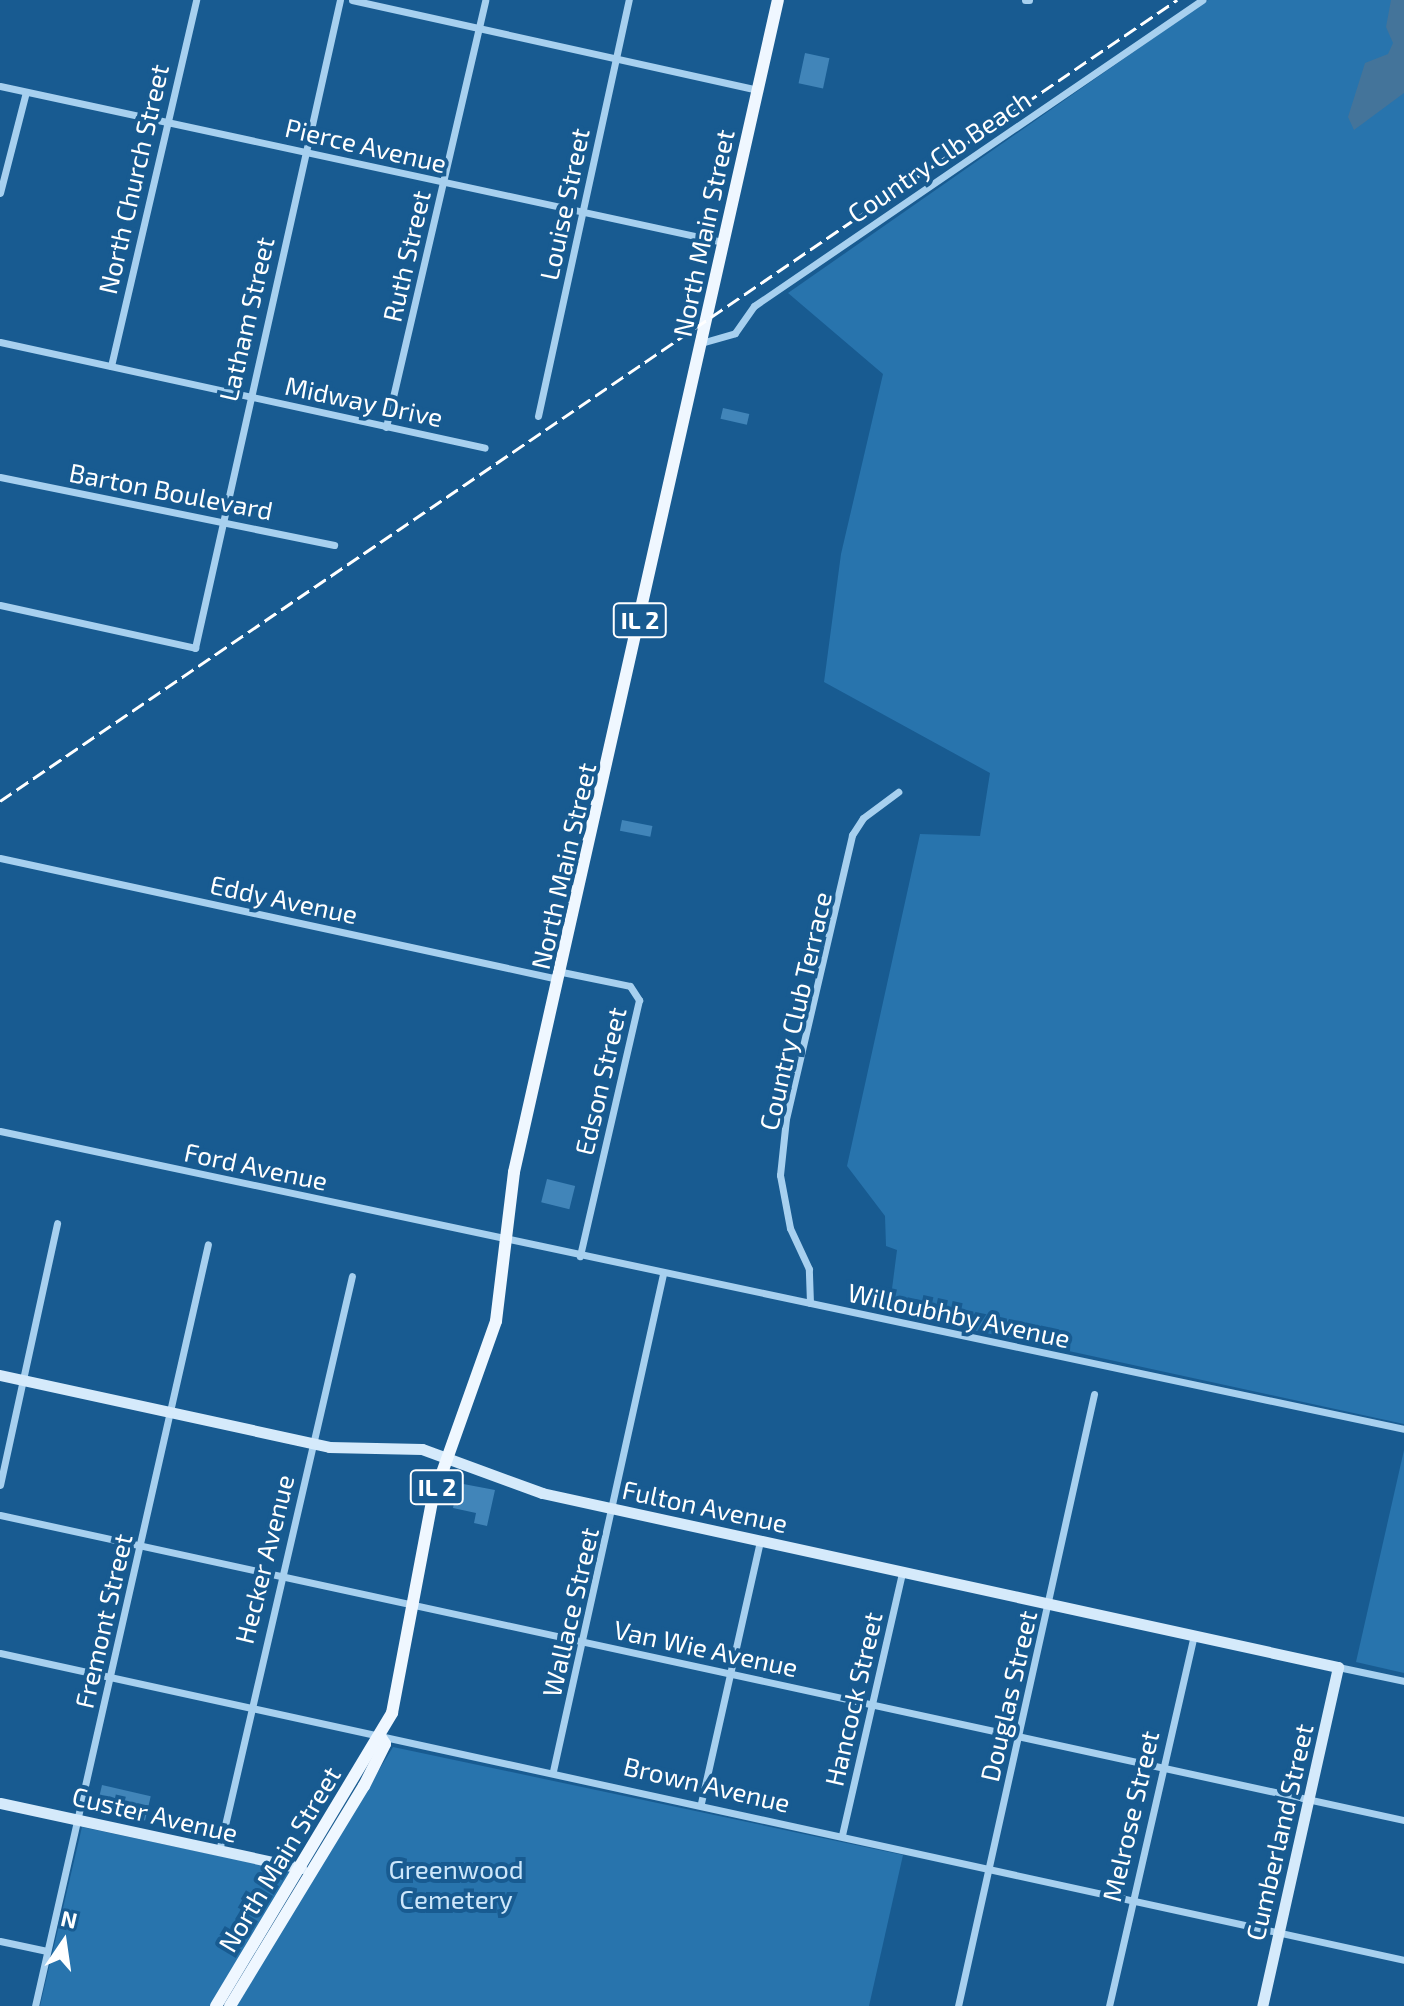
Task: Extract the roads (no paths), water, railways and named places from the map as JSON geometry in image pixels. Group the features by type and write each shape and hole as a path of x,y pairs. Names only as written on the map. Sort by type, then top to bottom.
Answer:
{"main road":[{"name":"North Main Street","path":"216,2006 301,1868 371,1741 380,1736 400,1682 416,1604 427,1522 496,1321 504,1241 778,0"},
{"name":"North Main Street","path":"230,2006 364,1786 385,1744 380,1736"}],"street":[{"name":"North Church Street","path":"111,366 196,0"},
{"name":"Latham Street","path":"0,605 195,648 221,520 340,0"},
{"path":"352,0 616,61 758,90"},
{"name":"Ruth Street","path":"386,427 485,0"},
{"name":"Louise Street","path":"538,416 629,0"},
{"name":"Country Clb Beach","path":"701,343 735,333 754,306 1202,0"},
{"name":"Pierce Avenue","path":"0,86 723,242"},
{"path":"0,193 26,92"},
{"name":"Midway Drive","path":"0,342 485,448"},
{"name":"Barton Boulevard","path":"0,477 334,545"},
{"name":"Country Club Terrace","path":"810,1303 809,1269 790,1228 780,1175 786,1119 852,835 898,792"},
{"name":"Eddy Avenue","path":"0,858 561,976"},
{"name":"Edson Street","path":"561,976 630,986 639,1000 580,1256"},
{"name":"Ford Avenue","path":"0,1131 504,1241"},
{"path":"0,1485 57,1223"},
{"name":"Willoubhby Avenue","path":"504,1241 1404,1429"},
{"name":"Fremont Street","path":"35,2006 208,1244"},
{"name":"Wallace Street","path":"553,1771 615,1509 663,1274"},
{"name":"Hecker Avenue","path":"219,1851 249,1706 352,1276"},
{"name":"Fulton Avenue","path":"0,1375 312,1443 412,1447 449,1456 542,1493 1404,1681"},
{"name":"Douglas Street","path":"958,2006 1094,1394"},
{"name":"Van Wie Avenue","path":"0,1515 1404,1820"},
{"path":"701,1803 760,1541"},
{"name":"Hancock Street","path":"842,1835 902,1572"},
{"name":"Melrose Street","path":"1109,2006 1161,1767 1194,1636"},
{"name":"Brown Avenue","path":"0,1653 990,1866 1404,1960"},
{"name":"Cumberland Street","path":"1262,2006 1311,1799 1338,1667"},
{"name":"Custer Avenue","path":"0,1803 301,1868"},
{"path":"0,1941 47,1951"}],"railway":[{"path":"0,801 1177,0"}],"park label":[{"name":"Greenwood Cemetery","path":"456,1884"}]}
